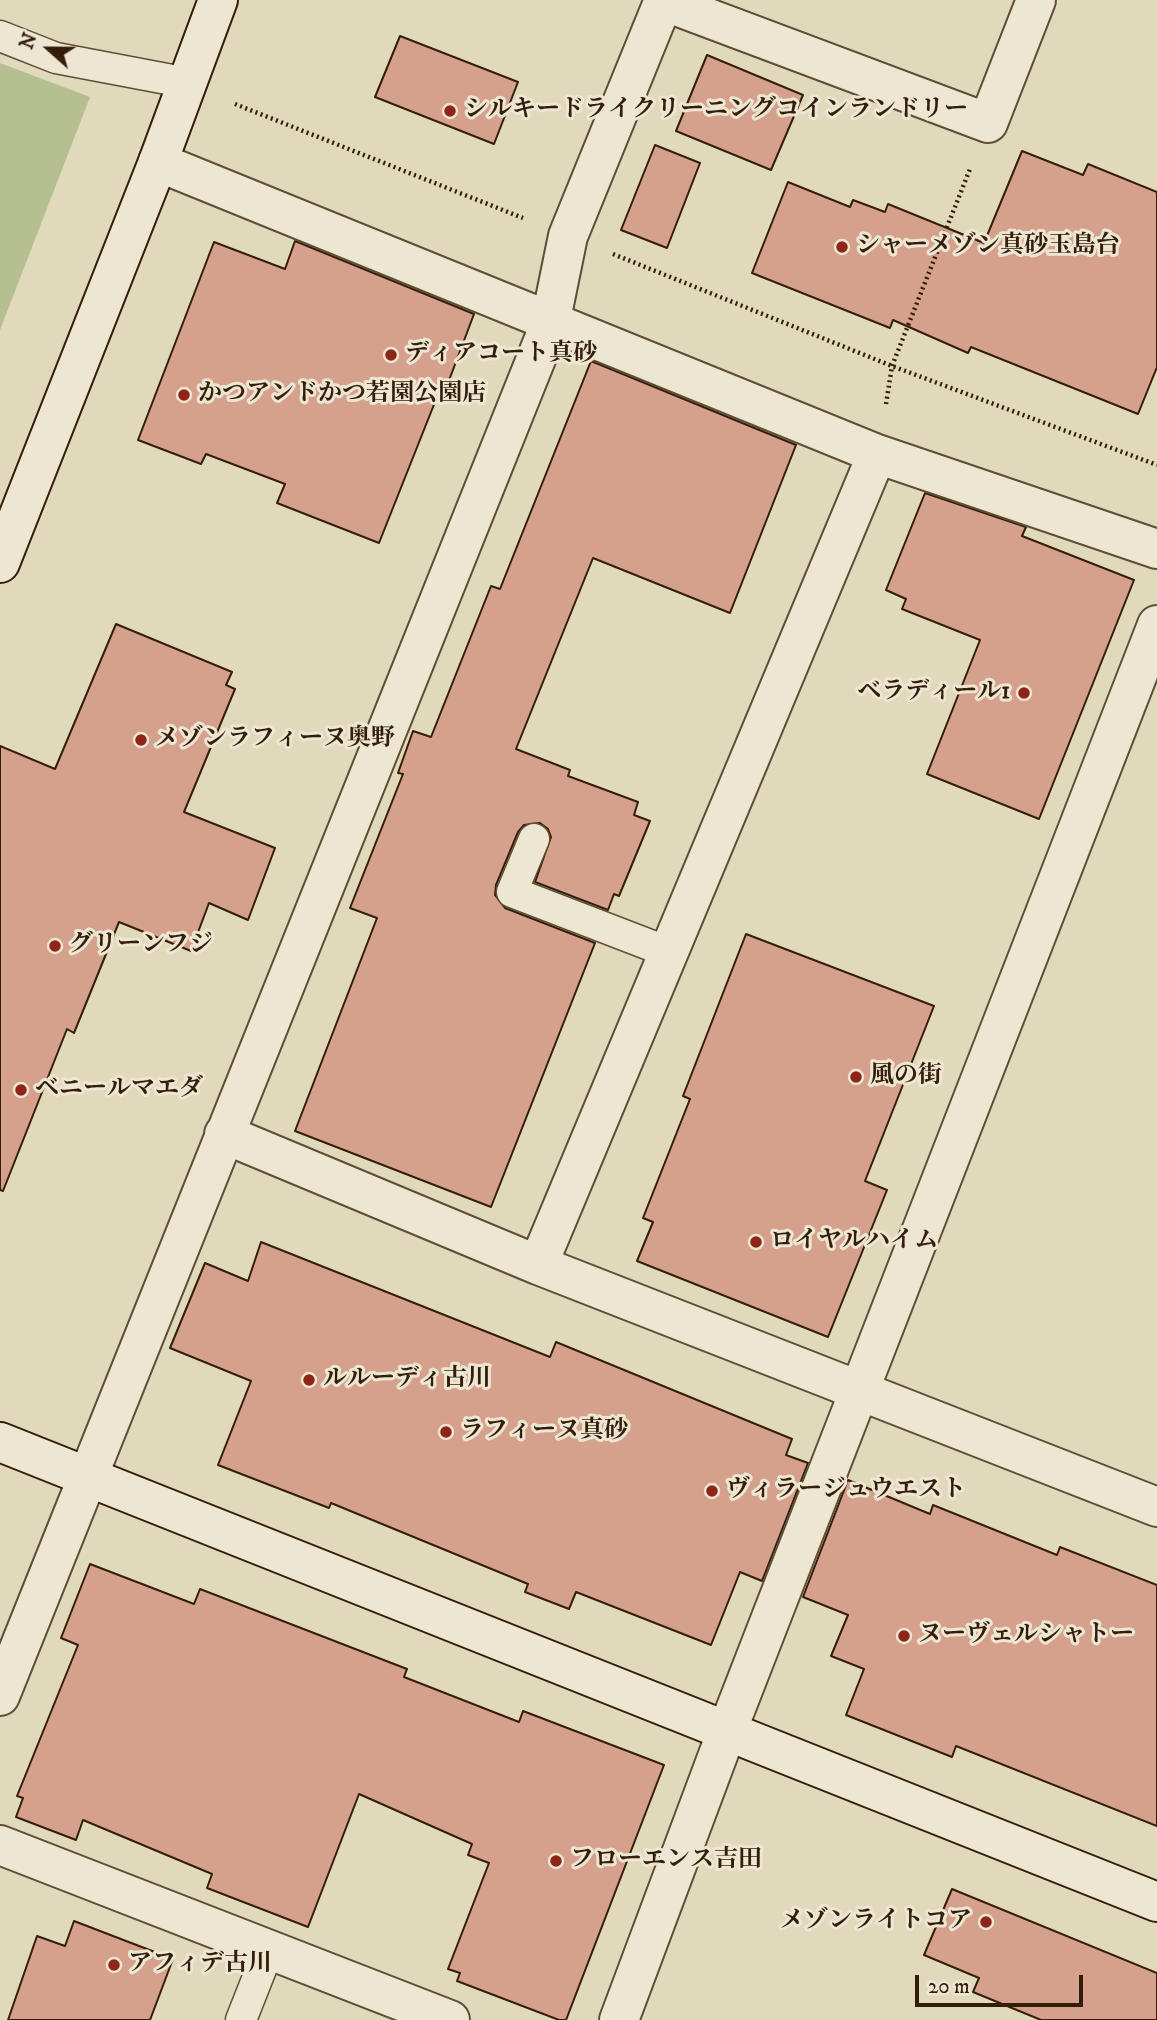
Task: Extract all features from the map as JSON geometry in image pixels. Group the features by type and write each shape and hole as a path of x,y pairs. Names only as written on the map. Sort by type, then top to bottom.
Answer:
{"street":[{"path":"0,563 158,162 218,0"},
{"path":"0,1696 550,324 568,236 663,1 988,123 1036,0"},
{"path":"158,162 550,324 877,454 1157,549"},
{"path":"538,1265 877,454"},
{"path":"619,2020 727,1731 1157,625"},
{"path":"224,1135 538,1265 1157,1507"},
{"path":"0,1442 89,1475 1157,1902"},
{"path":"0,1845 450,2020"}],"lane":[{"path":"0,36 56,58 188,83"},
{"path":"534,839 512,892 668,952"},
{"path":"241,2020 269,1949"}],"path":[{"path":"234,104 892,366 1157,465"},
{"path":"877,454 892,366 988,123"}],"green space":[{"path":"0,63 90,97 0,330"}],"building":[{"path":"400,36 518,82 494,144 375,97"},
{"path":"707,55 803,95 771,170 676,131"},
{"path":"655,145 700,163 667,248 621,230"},
{"path":"1022,151 1083,175 1088,164 1157,192 1157,367 1138,414 971,347 968,353 893,320 890,328 752,273 788,182 850,207 853,200 885,212 888,204 984,243"},
{"path":"295,241 474,314 442,399 437,397 379,543 277,503 285,484 206,454 201,464 138,440 214,242 285,269"},
{"path":"591,361 796,445 730,613 593,558 516,749 570,770 568,776 638,802 634,815 650,821 619,896 614,894 608,910 535,882 551,837 548,829 540,823 524,825 518,832 496,885 495,895 505,908 595,943 491,1207 295,1131 377,918 350,908 403,774 398,773 413,731 431,737 491,586 500,589"},
{"name":"ベラディール1","path":"925,493 1026,527 1022,536 1134,580 1039,819 927,774 980,640 902,609 906,599 886,590"},
{"path":"116,624 232,672 226,685 235,689 184,812 275,848 248,920 209,903 191,951 119,922 74,1033 67,1029 3,1191 0,1190 0,746 55,769"},
{"path":"746,934 934,1006 865,1181 887,1190 828,1337 637,1261 653,1222 643,1218 690,1099 683,1096"},
{"path":"261,1242 550,1357 556,1342 792,1439 786,1455 808,1463 762,1581 740,1572 711,1645 576,1592 569,1609 525,1592 528,1584 331,1503 329,1508 218,1465 251,1381 170,1348 205,1263 248,1281"},
{"path":"848,1480 930,1514 933,1505 1057,1555 1060,1547 1157,1585 1157,1826 956,1746 952,1757 846,1715 864,1669 831,1656 848,1615 803,1597"},
{"path":"90,1564 194,1604 200,1589 407,1669 404,1677 519,1722 523,1711 664,1765 566,2020 559,2020 457,1981 460,1973 448,1969 489,1863 468,1855 472,1844 359,1794 308,1927 207,1888 212,1874 83,1820 76,1840 16,1817 23,1798 17,1796 78,1645 61,1638"},
{"name":"メゾンライトコア","path":"952,1889 1157,1973 1157,2020 1041,2020 973,1992 979,1978 924,1955"},
{"name":"アフィデ古川","path":"74,1921 173,1959 150,2020 8,2020 37,1936 65,1946"}],"place":[{"name":"シルキードライクリーニングコインランドリー","path":"450,111"},
{"name":"シャーメゾン真砂玉島台","path":"842,247"},
{"name":"ディアコート真砂","path":"391,355"},
{"name":"かつアンドかつ若園公園店","path":"184,395"},
{"name":"ベラディール1","path":"1024,693"},
{"name":"メゾンラフィーヌ奥野","path":"141,740"},
{"name":"グリーンフジ","path":"55,946"},
{"name":"風の街","path":"856,1077"},
{"name":"ベニールマエダ","path":"21,1090"},
{"name":"ロイヤルハイム","path":"756,1242"},
{"name":"ルルーディ古川","path":"309,1380"},
{"name":"ラフィーヌ真砂","path":"446,1432"},
{"name":"ヴィラージュウエスト","path":"712,1491"},
{"name":"ヌーヴェルシャトー","path":"904,1636"},
{"name":"フローエンス吉田","path":"556,1861"},
{"name":"メゾンライトコア","path":"986,1922"},
{"name":"アフィデ古川","path":"114,1965"}]}
